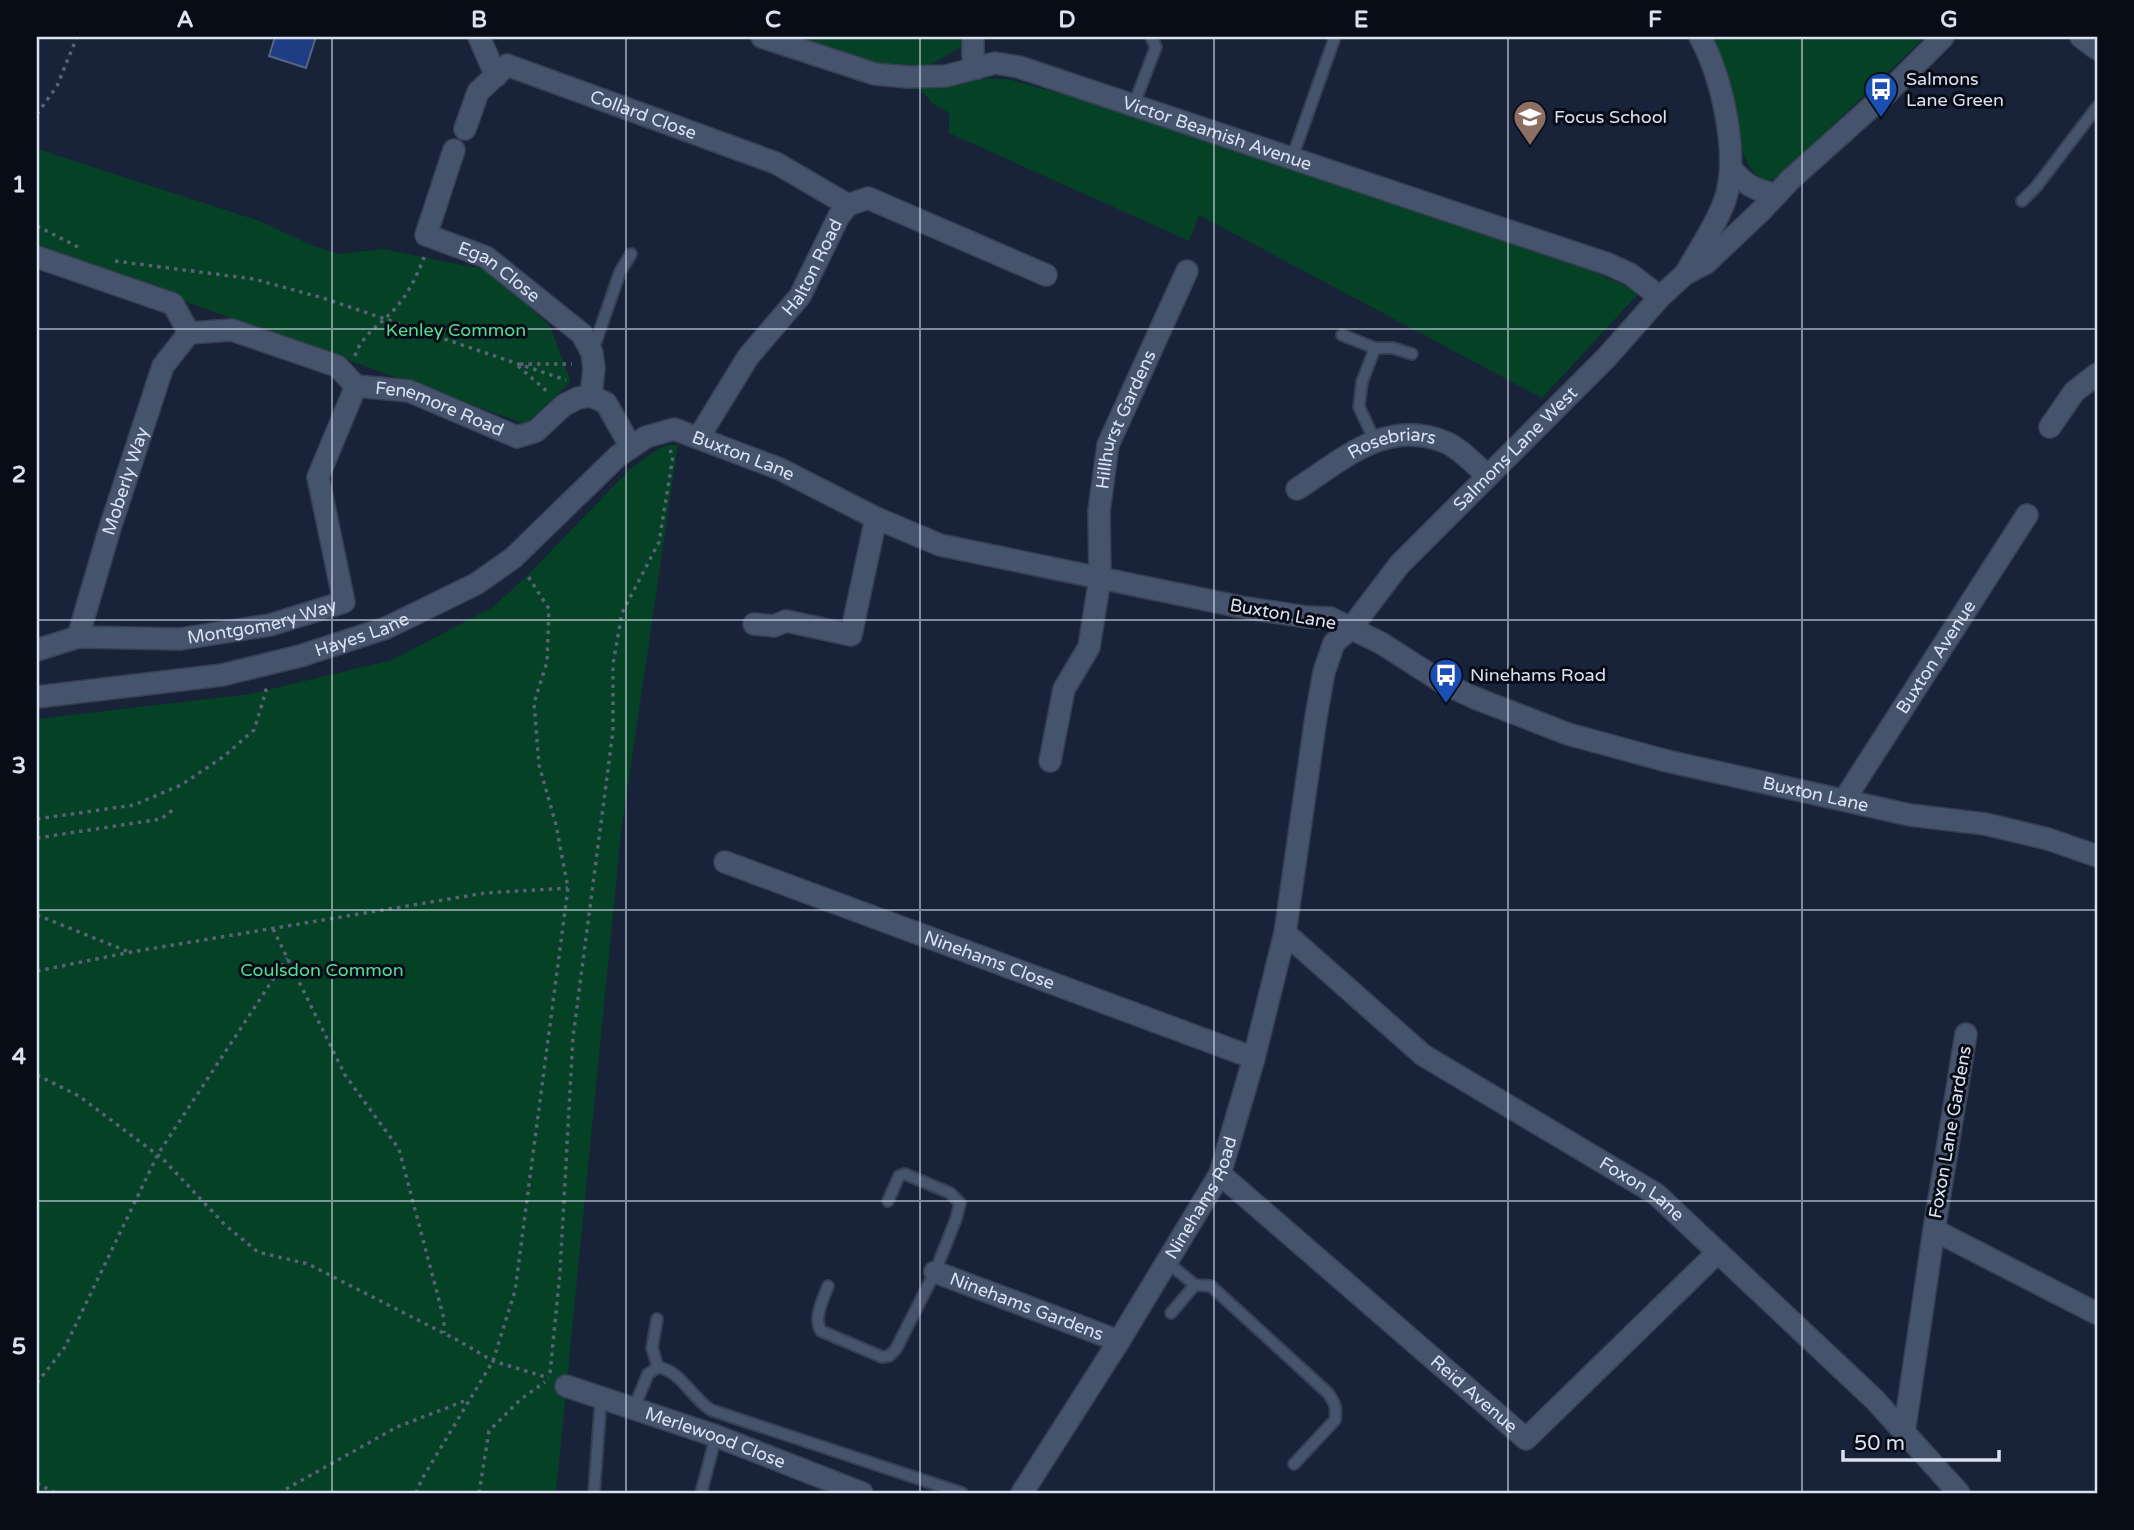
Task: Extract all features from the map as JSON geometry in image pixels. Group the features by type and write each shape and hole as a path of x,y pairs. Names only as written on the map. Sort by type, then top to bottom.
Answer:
{"street":[{"path":"466,129 478,92 496,76 479,37"},
{"name":"Victor Beamish Avenue","path":"762,37 875,74 946,76 995,63 1019,67 1608,264 1630,274 1660,297"},
{"path":"973,37 973,56 977,68"},
{"name":"Salmons Lane West","path":"1685,274 1726,199 1731,168 1728,121 1707,51 1700,37"},
{"name":"Salmons Lane West","path":"1352,627 1399,565 1607,357 1660,297 1685,274 1706,263 1943,37"},
{"path":"2081,37 2097,49"},
{"name":"Collard Close","path":"496,76 507,65 763,158 848,205"},
{"name":"Egan Close","path":"454,150 426,235 486,257 582,334 593,360"},
{"path":"1731,168 1745,184 1761,192 1776,194"},
{"name":"Halton Road","path":"699,436 748,357 800,296 839,216 848,205 868,198 1046,275"},
{"path":"37,257 173,304 189,332"},
{"name":"Hillhurst Gardens","path":"1050,761 1064,689 1089,648 1100,578 1099,512 1108,445 1186,271"},
{"name":"Fenemore Road","path":"189,332 232,330 337,366 356,386 409,391 517,437 536,431 564,405 578,398 591,396"},
{"name":"Moberly Way","path":"78,637 163,366 189,332"},
{"path":"593,360 591,396 606,403 631,447 663,431"},
{"path":"2050,427 2074,392 2097,374"},
{"name":"Montgomery Way","path":"78,637 180,639 271,625 344,602 318,477 356,386"},
{"name":"Buxton Lane","path":"663,431 674,429 699,436 780,469 876,518 940,545 1241,607 1330,618 1352,627 1445,684 1568,734 1667,761 1910,815 1986,824 2048,839 2097,856"},
{"name":"Rosebriars","path":"1297,489 1375,441 1392,435 1429,437 1447,443 1488,476"},
{"name":"Hayes Lane","path":"37,697 195,680 260,667 386,628 476,584 513,558 606,466 631,447"},
{"name":"Buxton Avenue","path":"1844,800 2027,515"},
{"path":"754,624 774,626 786,621 851,635 876,518"},
{"name":"Ninehams Road","path":"1022,1493 1119,1341 1220,1174 1254,1058 1285,933 1324,673 1334,643 1352,627"},
{"path":"37,650 78,637"},
{"name":"Ninehams Close","path":"725,862 1254,1058"},
{"name":"Foxon Lane","path":"1285,933 1423,1055 1656,1194 1874,1400 1959,1493"},
{"name":"Foxon Lane Gardens","path":"1904,1433 1966,1034"},
{"name":"Reid Avenue","path":"1220,1174 1526,1439 1718,1252"},
{"name":"Foxon Lane Gardens","path":"1934,1230 2096,1313"},
{"name":"Ninehams Gardens","path":"935,1272 1119,1341"},
{"name":"Merlewood Close","path":"558,1382 716,1436 862,1493"}],"lane":[{"path":"1134,104 1156,47 1151,37"},
{"path":"1292,158 1335,37"},
{"path":"2022,201 2097,107"},
{"path":"593,360 620,272 631,254"},
{"path":"1342,335 1375,348 1393,348 1412,354"},
{"path":"1375,348 1362,382 1359,407 1375,441"},
{"path":"828,1286 818,1317 817,1325 821,1331 881,1357 889,1356 896,1349 935,1272 960,1203 950,1193 905,1174 899,1176 888,1201"},
{"path":"1167,1262 1195,1285 1211,1286 1328,1393 1334,1402 1337,1410 1335,1420 1294,1464"},
{"path":"1171,1313 1195,1285"},
{"path":"657,1319 652,1348 658,1367"},
{"path":"634,1408 648,1374 658,1367 673,1370 699,1402 711,1410 962,1493"},
{"path":"594,1493 601,1398"},
{"path":"701,1493 716,1436"}],"path":[{"path":"37,114 57,86 78,37"},
{"path":"37,226 85,250"},
{"path":"356,386 355,354 364,336 385,320 399,304 418,274 432,237"},
{"path":"107,259 254,279 323,298 575,383 591,396"},
{"path":"515,364 578,364 593,360"},
{"path":"515,364 564,405"},
{"path":"558,1382 560,1272 573,1037 613,731 613,664 622,613 659,542 673,456 663,431"},
{"path":"416,1493 493,1361 515,1292 568,888 556,825 539,765 534,703 547,662 549,609 528,575 513,558"},
{"path":"37,819 134,805 181,785 223,757 254,730 266,691 260,667"},
{"path":"37,838 161,819 174,809"},
{"path":"37,971 131,952 485,893 568,888"},
{"path":"37,915 131,952"},
{"path":"273,929 345,1075 399,1149 444,1319 444,1333"},
{"path":"37,1383 65,1347 158,1154 287,958"},
{"path":"37,1075 79,1096 158,1154 225,1224 258,1252 308,1264 493,1361 558,1382"},
{"path":"479,1493 489,1431 521,1399 558,1382"},
{"path":"286,1489 397,1427 469,1399"},
{"path":"37,1483 55,1493"}],"green space":[{"path":"762,37 973,37 971,41 910,77 1008,79 1108,107 1593,271 1639,293 1542,398 1199,215 1189,241 949,133 949,113 933,104 909,77"},
{"path":"1709,37 1925,37 1777,178 1763,181 1753,171 1743,151 1733,94"},
{"name":"Kenley Common","path":"37,149 260,221 338,254 383,249 488,270 550,326 571,382 525,424 37,248"},
{"name":"Coulsdon Common","path":"678,445 621,833 556,1493 37,1493 37,719 250,694 392,660 493,607 528,575 630,469 659,448"}],"building":[{"path":"275,37 316,37 306,68 269,56"}],"place":[{"name":"Salmons Lane Green","path":"1881,119"},
{"name":"Focus School","path":"1530,147"},
{"name":"Ninehams Road","path":"1446,705"}]}
